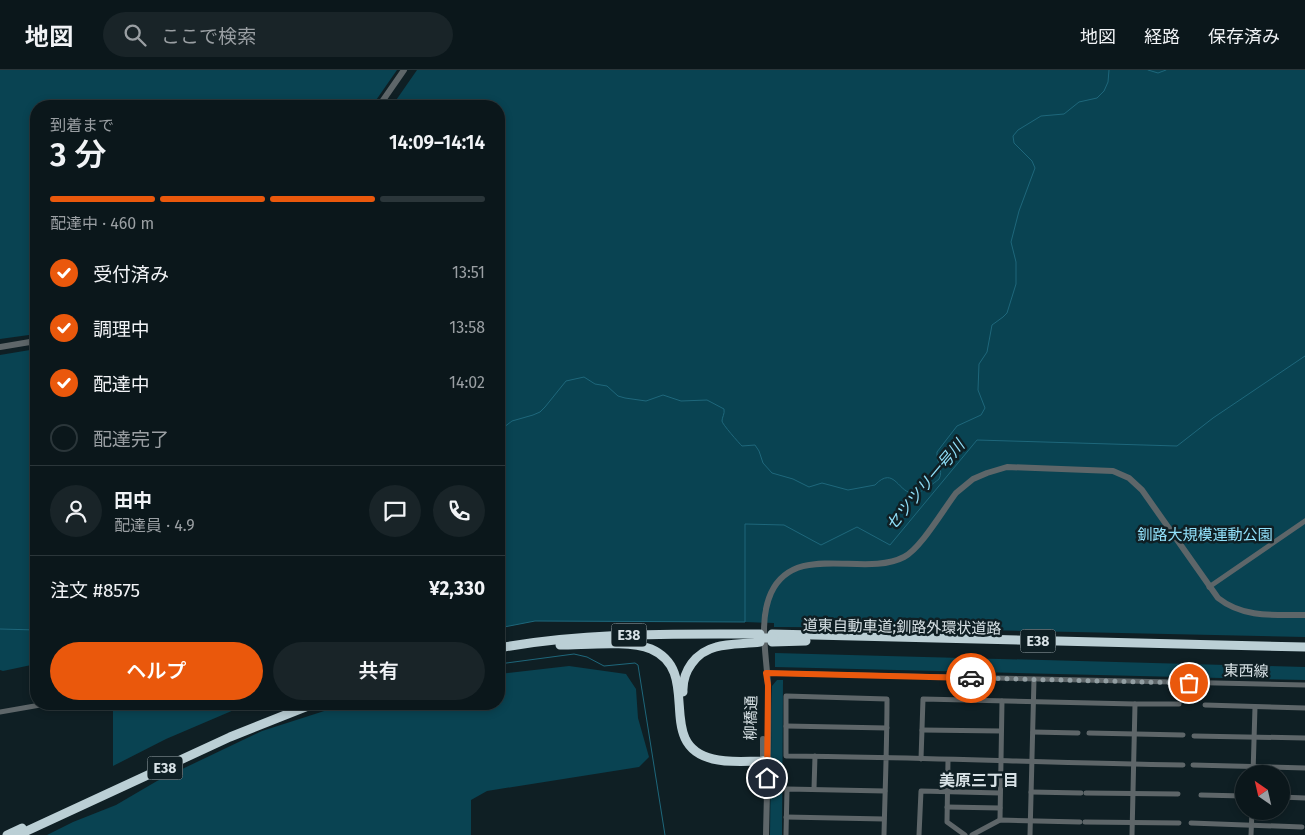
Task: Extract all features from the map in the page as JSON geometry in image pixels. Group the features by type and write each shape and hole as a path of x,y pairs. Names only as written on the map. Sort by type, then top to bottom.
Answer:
{"highway":[{"name":"道東自動車道;釧路外環状道路","path":"505,647 559,639 599,636 760,638"},
{"name":"道東自動車道;釧路外環状道路","path":"505,652 631,639 760,638 1305,649"},
{"path":"760,638 716,646 698,656 686,672 684,680 683,719 688,735 700,749 714,755 764,760"},
{"name":"道東自動車道;釧路外環状道路","path":"772,638 1305,649"},
{"path":"560,645 626,645 651,649 660,655 674,670 678,687 679,720 684,737 690,746 713,759 764,760"},
{"name":"E38","path":"7,835 166,761 285,710"},
{"name":"E38","path":"18,835 230,738 298,710"}],"street":[{"path":"383,100 404,70"},
{"path":"0,347 30,342"},
{"name":"柳橋通","path":"762,835 764,685 766,673 764,621 772,591 785,576 794,570 812,564 881,564 902,558 916,548 956,493 982,474 1006,467 1113,471 1130,478 1142,490 1209,587 1226,605 1246,613 1305,616"},
{"path":"1209,587 1305,521"},
{"name":"東西線","path":"766,673 1305,685"},
{"path":"1030,835 1034,679"},
{"path":"884,835 884,819 885,791 886,758 887,728 887,699 786,696 786,756 815,756 886,758 921,759 948,760 1183,765"},
{"path":"921,759 923,699 1179,704"},
{"path":"1000,820 1002,701"},
{"path":"1132,835 1135,704"},
{"path":"1205,705 1305,708"},
{"path":"0,712 30,707"},
{"path":"1253,765 1255,707"},
{"path":"786,726 887,728"},
{"path":"922,730 1001,731"},
{"path":"1033,732 1078,733"},
{"path":"1089,733 1183,735"},
{"path":"1194,736 1305,738"},
{"path":"814,789 815,756"},
{"name":"柳橋通","path":"764,760 766,835"},
{"path":"948,760 947,822 965,835"},
{"path":"1193,765 1235,766"},
{"path":"1290,768 1305,768"},
{"path":"786,835 787,789 885,791"},
{"path":"919,835 921,791 1000,793"},
{"path":"1031,792 1178,794"},
{"path":"1201,795 1235,796"},
{"path":"1290,797 1305,798"},
{"path":"947,808 1000,808"},
{"path":"786,817 884,819"},
{"path":"972,835 1000,820 1132,824 1179,823"},
{"path":"1251,835 1252,820"},
{"path":"1191,823 1302,827"}],"green space":[{"path":"0,70 397,70 376,100 30,100 30,335 0,339"},
{"name":"釧路大規模運動公園","path":"417,70 1305,70 1305,637 985,630 977,628 774,627 774,623 745,622 535,621 505,627 505,100 396,100"},
{"path":"30,350 30,665 3,671 0,670 0,355"},
{"path":"775,653 1305,667 1305,680 775,667"},
{"path":"569,666 626,674 636,689 638,718 649,757 639,767 487,791 471,800 471,835 47,835 73,822 116,805 157,781 262,731 327,710 505,710 505,673"},
{"path":"777,680 783,680 782,835 770,835 772,686"},
{"path":"113,710 234,710 166,739 113,766"}],"waterway":[{"path":"505,426 512,421 540,412 566,381 584,377 595,384 607,386 618,396 625,398 646,401 663,395 681,401 707,400 724,409 722,421 725,426 742,446 755,445 763,463 772,473 793,479 809,487 822,483 848,490 875,485 882,479 887,478 892,479 909,492 915,493 925,489 939,479 940,476 937,452 957,426 981,415 985,408 978,390 979,364 987,352 992,325 1007,313 1016,284 1016,262 1011,242 1019,211 1035,168 1032,161 1014,143 1013,136 1018,130 1041,116 1064,114 1079,102 1097,98 1104,91 1108,82 1109,70"},
{"path":"1148,70 1158,73 1166,70"},
{"name":"セツツリ一号川","path":"505,627 535,621 745,622 745,524 784,525 821,545 857,527 890,545 977,440 1177,446 1213,418 1305,356"},
{"name":"セツツリ一号川","path":"0,629 30,630"},
{"path":"505,663 574,654 587,657 604,666 635,663 638,665 665,835"}],"way so far":[{"path":"971,678 1189,683"}],"district":[{"name":"美原三丁目","path":"979,780"}],"route":[{"path":"767,778 768,685 766,673 971,678"}]}
